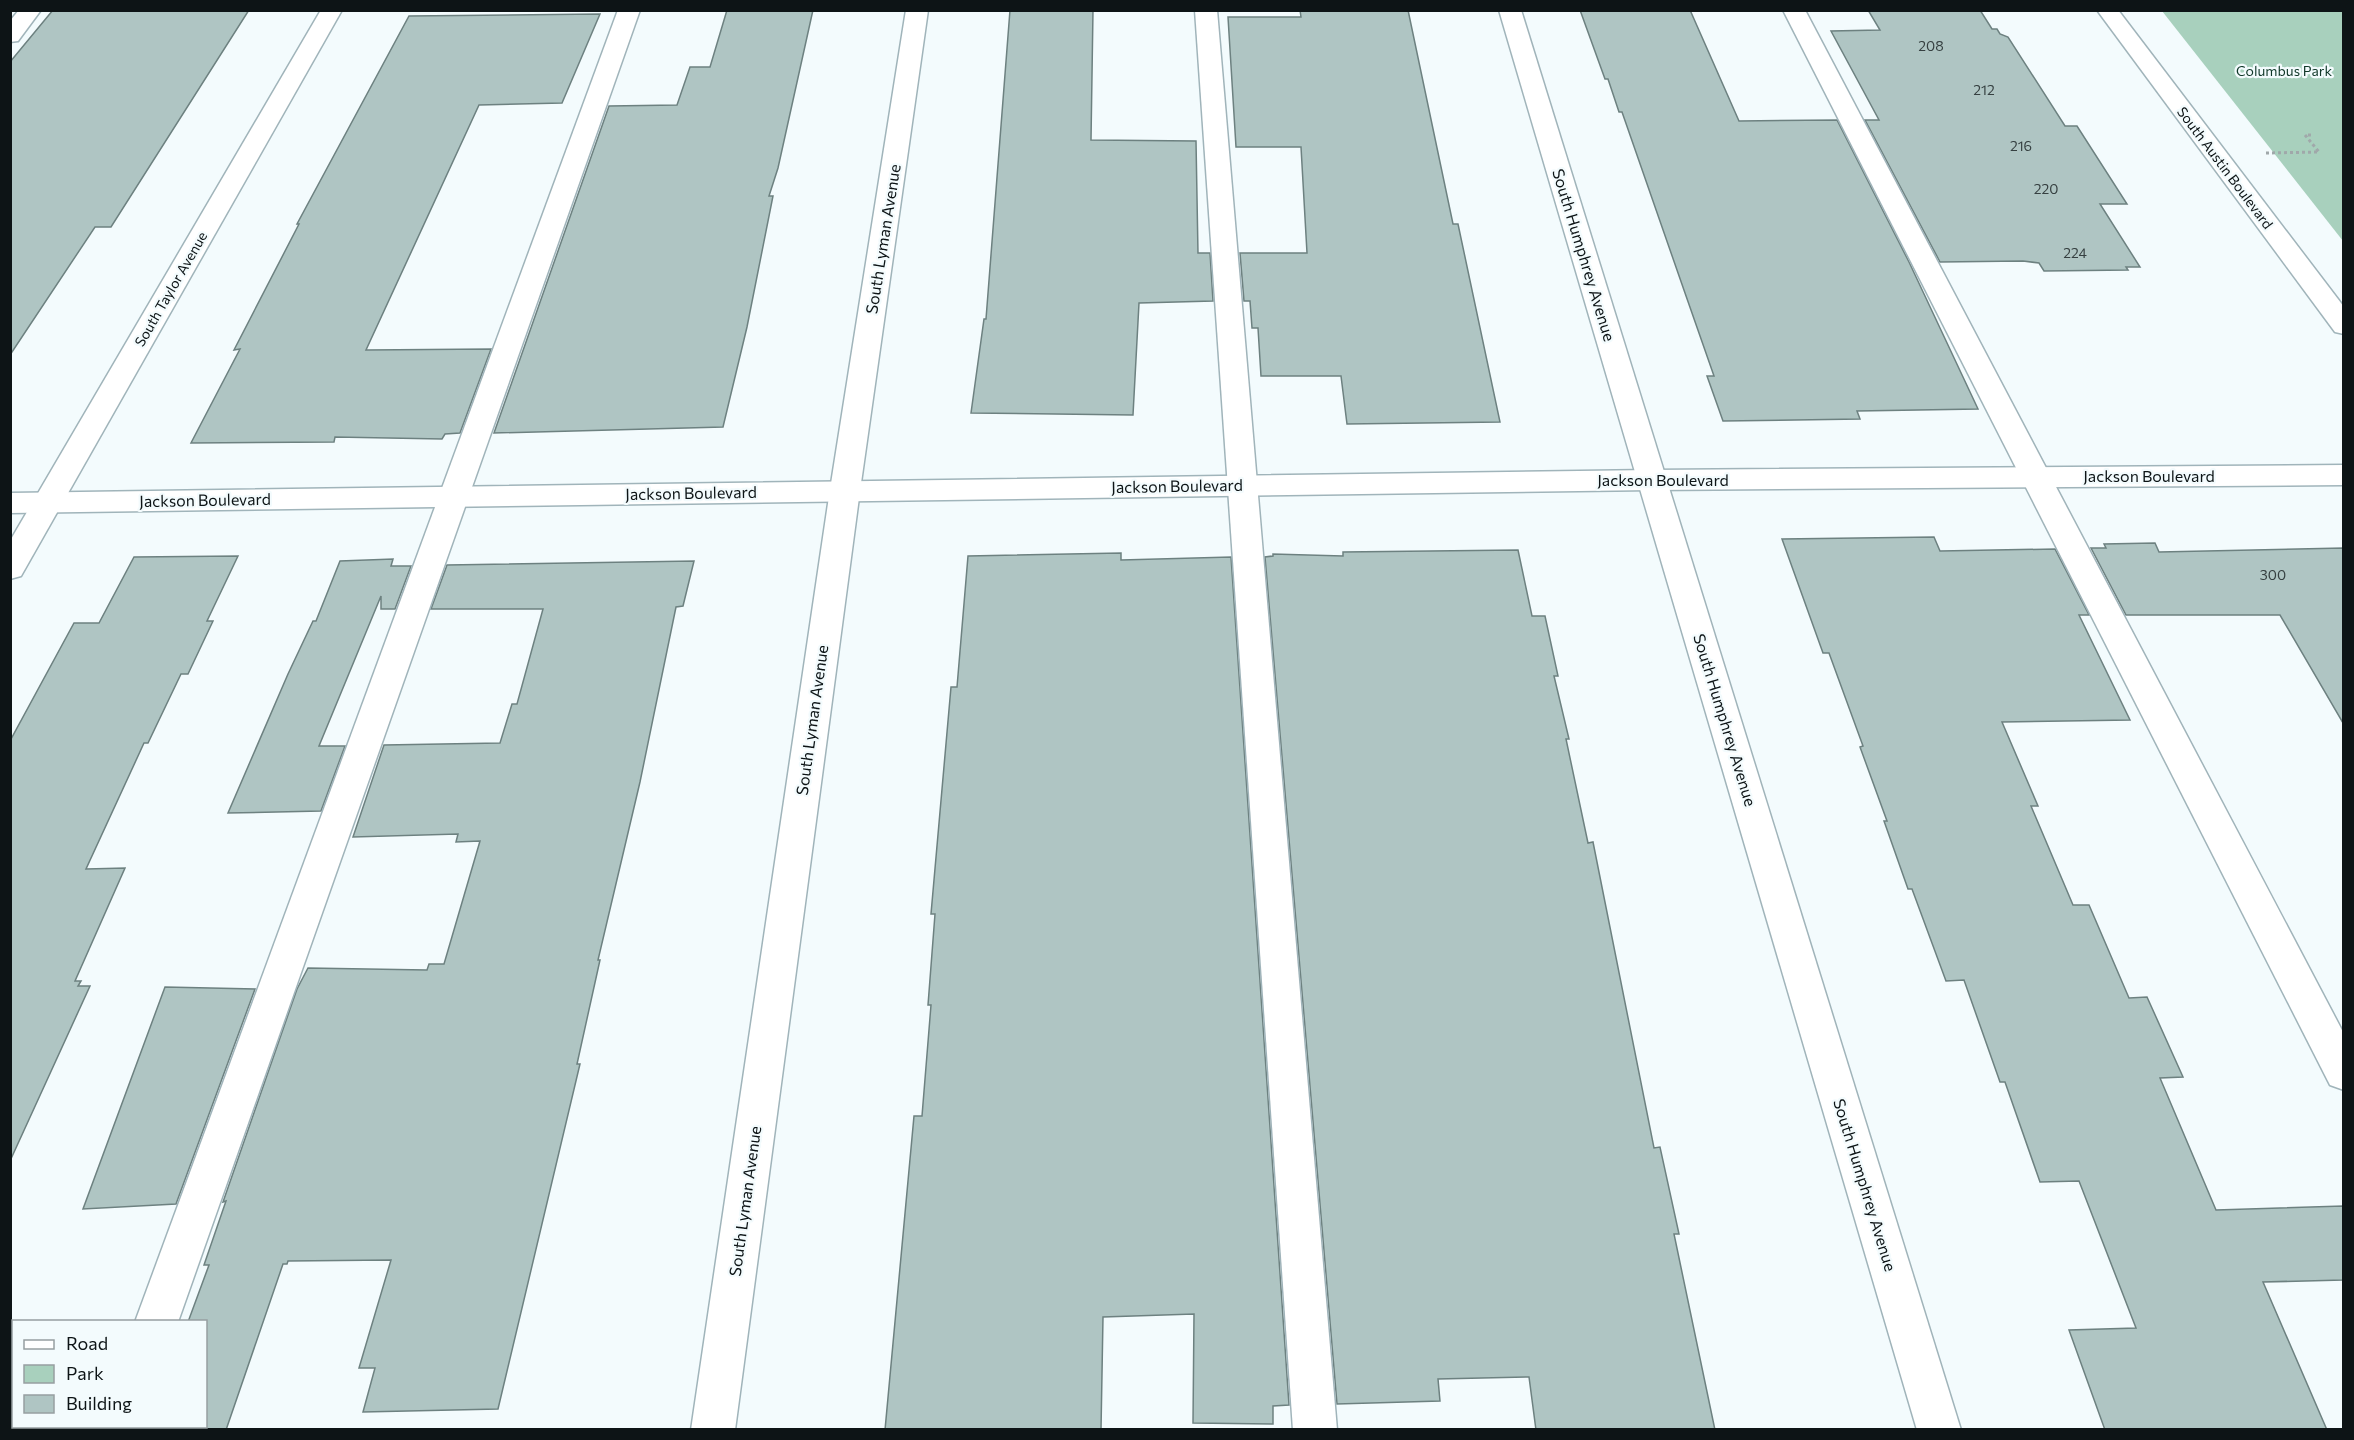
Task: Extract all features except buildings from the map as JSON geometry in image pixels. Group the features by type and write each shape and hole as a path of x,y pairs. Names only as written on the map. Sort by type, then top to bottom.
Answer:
{"street":[{"path":"10,36 31,10"},
{"name":"South Taylor Avenue","path":"10,568 332,10"},
{"path":"157,1320 629,10"},
{"name":"South Lyman Avenue","path":"713,1430 844,490 918,10"},
{"path":"1206,10 1315,1430"},
{"name":"South Humphrey Avenue","path":"1510,10 1939,1430"},
{"path":"1794,10 2343,1073"},
{"name":"South Austin Boulevard","path":"2107,10 2343,326"},
{"name":"Jackson Boulevard","path":"10,503 1652,480 2343,475"}],"path":[{"path":"2263,153 2319,152 2305,135 2312,135"}],"green space":[{"name":"Columbus Park","path":"2162,11 2343,11 2343,241"}]}
